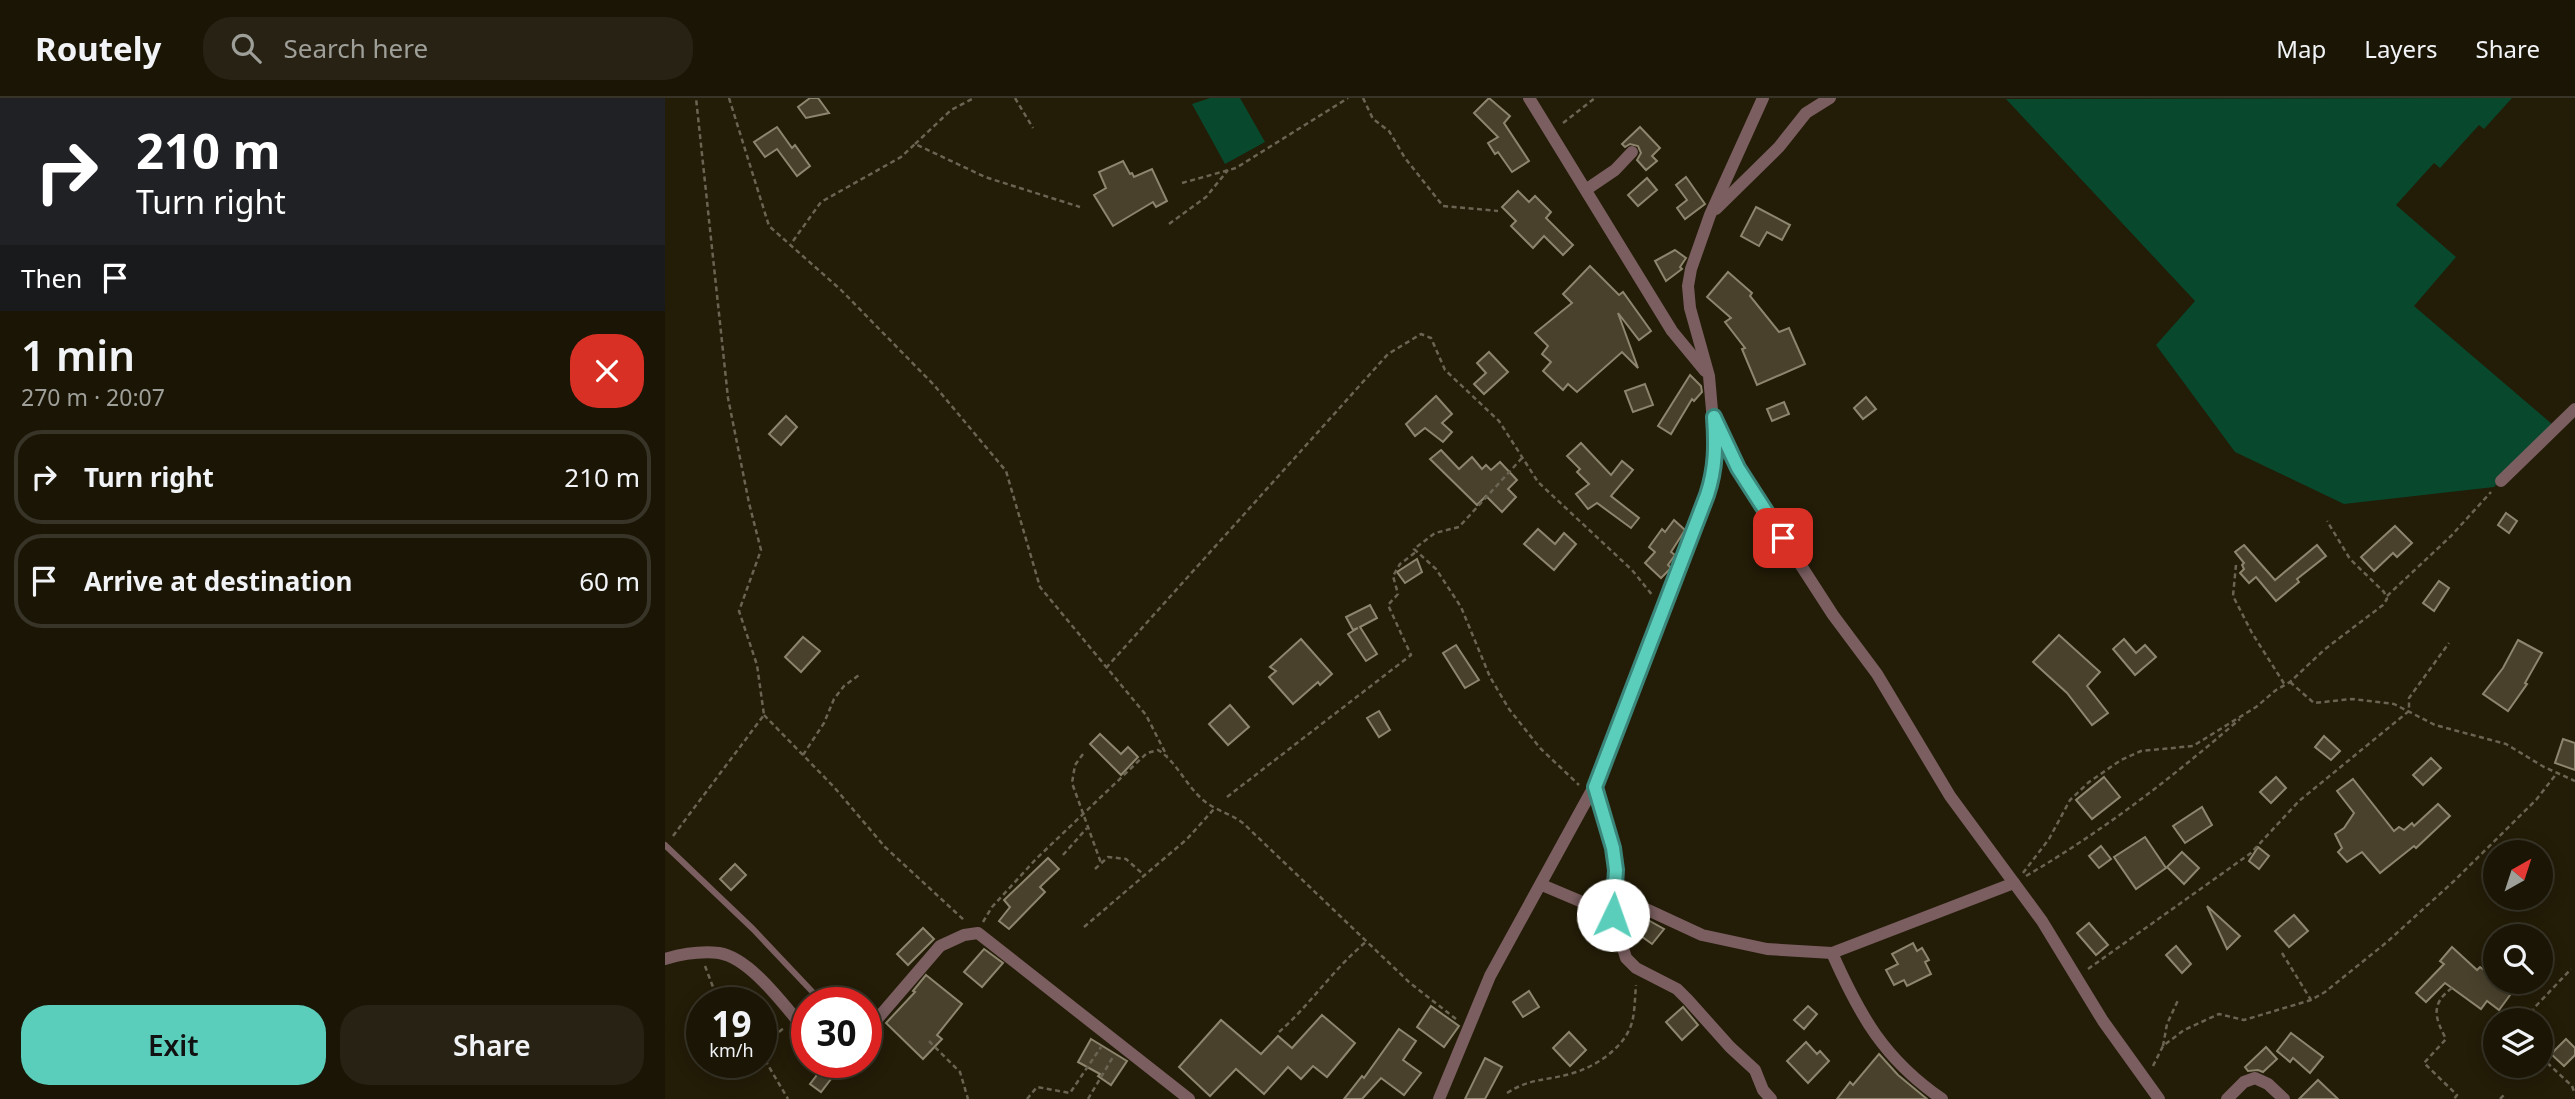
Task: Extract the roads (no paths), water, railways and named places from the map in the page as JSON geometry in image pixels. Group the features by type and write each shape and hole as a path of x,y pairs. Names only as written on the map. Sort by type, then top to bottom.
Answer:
{"street":[{"path":"1529,98 1672,331 1709,376"},
{"path":"1439,1099 1490,976 1593,791 1699,519 1715,471 1714,417 1709,376 1690,309 1691,269 1710,215 1763,98"},
{"path":"1710,215 1779,147 1806,113 1830,98"},
{"path":"1587,189 1615,170 1632,152"},
{"path":"2501,481 2575,409"},
{"path":"1714,417 1738,468 1833,615 1877,674 1950,796 2042,921 2075,978 2159,1099"},
{"path":"1593,791 1613,848 1616,870 1613,911 1622,951 1636,968 1670,985 1692,1003 1730,1048 1755,1070 1763,1090 1772,1099"},
{"path":"1542,886 1613,911 1648,910 1702,935 1767,949 1832,953 2014,883"},
{"path":"882,1013 940,946 964,935 978,933 1189,1099"},
{"path":"665,960 700,953 729,956 756,974 791,1014"},
{"path":"1832,953 1854,1003 1888,1052 1903,1069 1942,1099"},
{"path":"2227,1099 2245,1082 2255,1078 2269,1084 2284,1099"}],"lane":[{"path":"665,845 808,987"}]}
